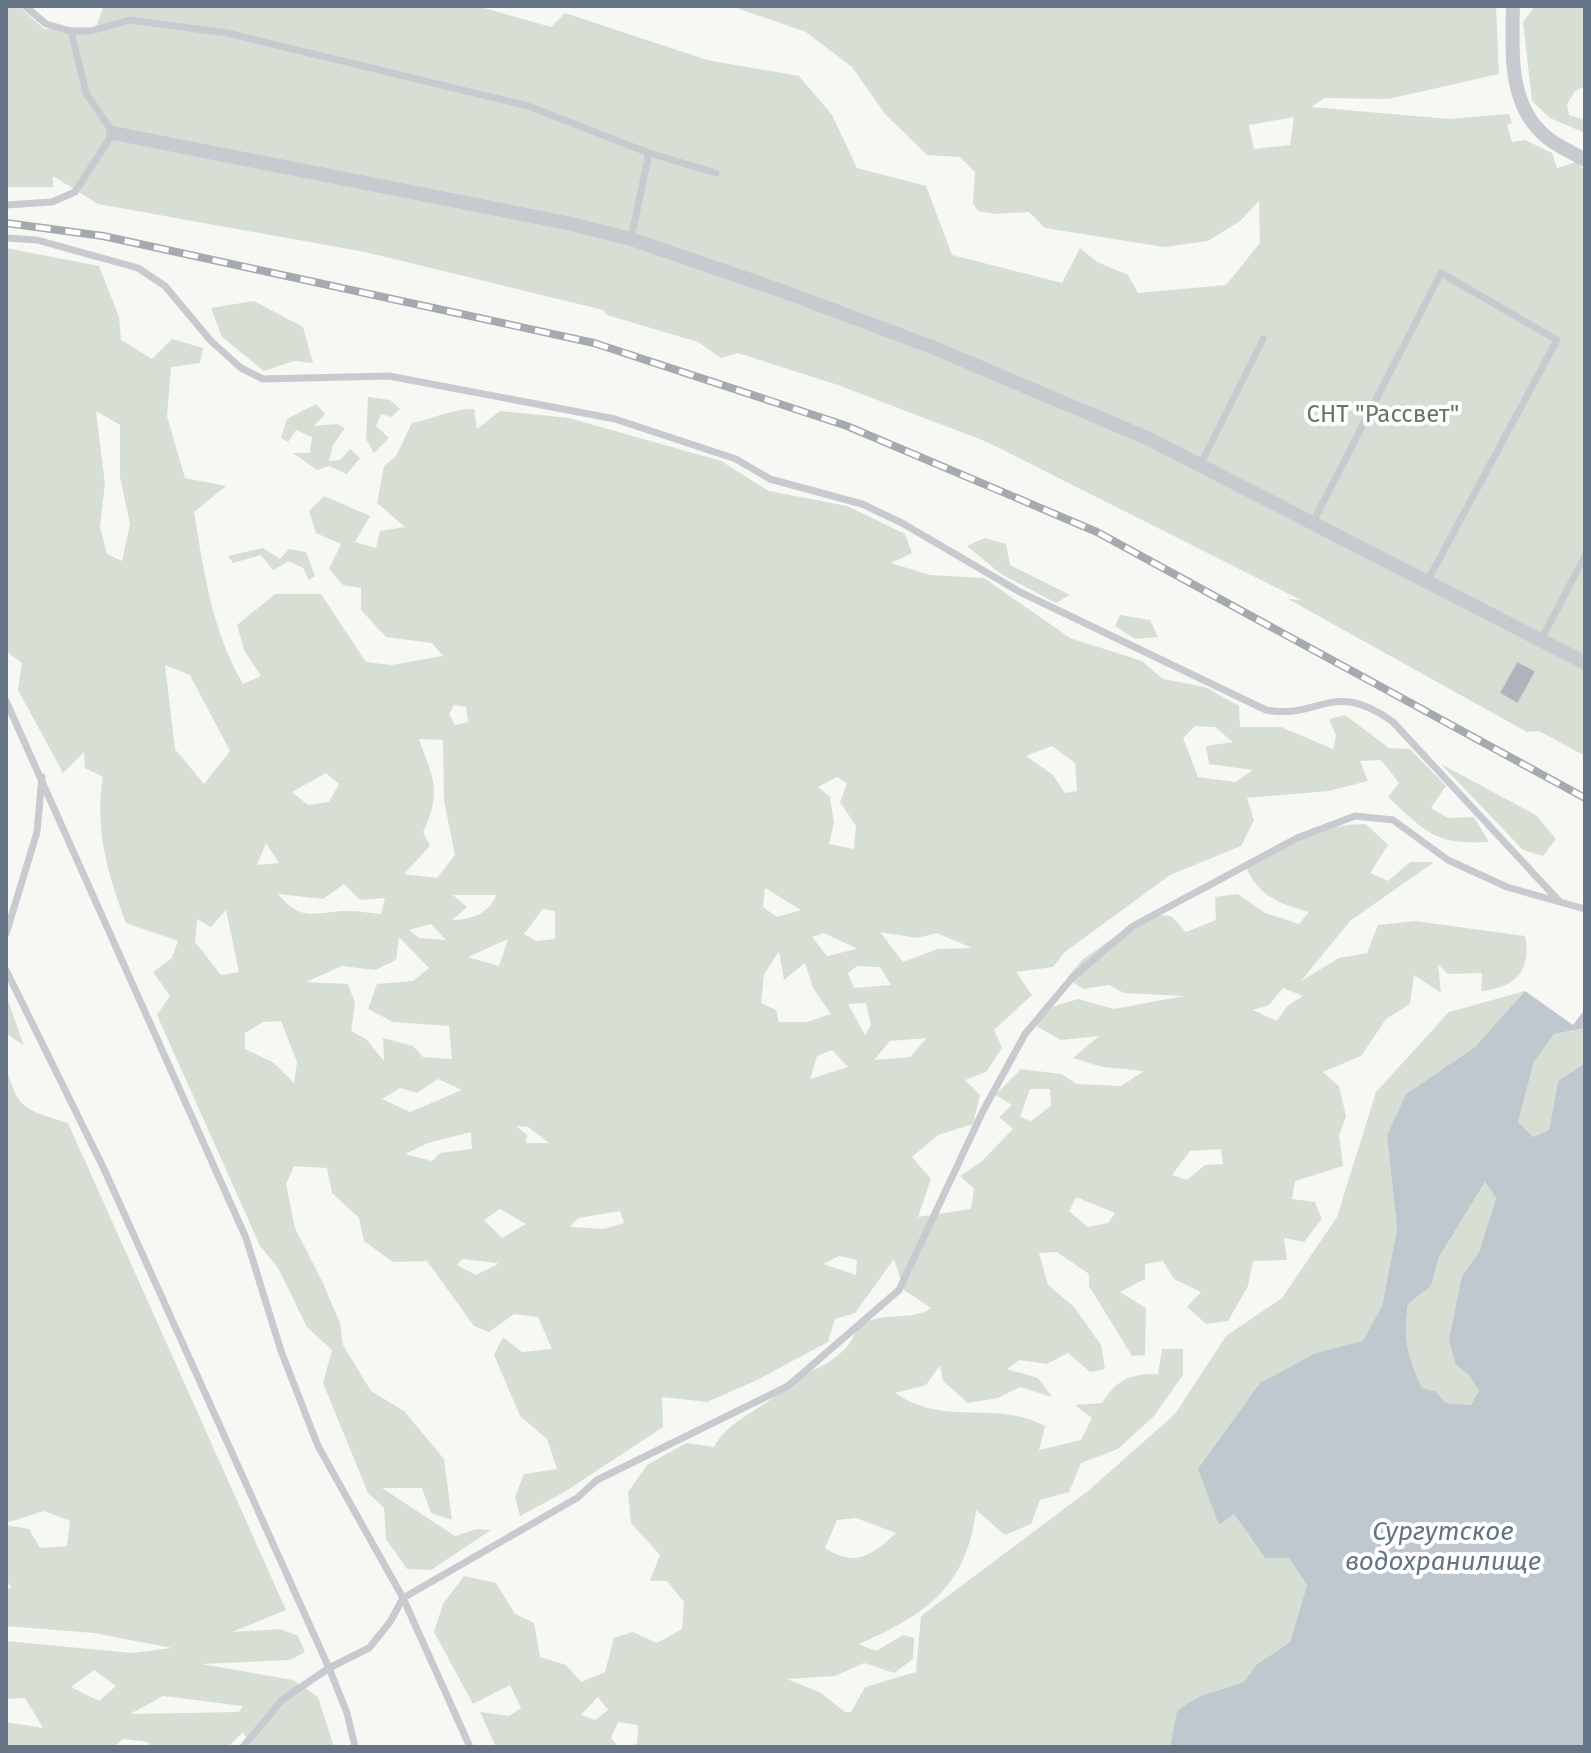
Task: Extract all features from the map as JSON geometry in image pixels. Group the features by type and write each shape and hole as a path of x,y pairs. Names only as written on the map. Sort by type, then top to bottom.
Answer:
{"street":[{"path":"1513,6 1514,65 1520,105 1543,135 1585,160"},
{"path":"113,133 373,183 631,239 785,292 932,347 1147,438 1585,663"}],"lane":[{"path":"25,6 46,24 71,31 91,31 130,20 227,33 528,106 649,153 716,173"},
{"path":"6,205 52,202 75,192 113,133 86,93 71,31"},
{"path":"631,239 649,153"},
{"path":"6,238 37,240 138,268 165,286 211,341 241,368 263,379 389,376 615,419 736,459 770,479 862,504 902,523 1020,592 1266,710 1288,714 1318,702 1345,700 1372,708 1393,722 1559,901"},
{"path":"1313,522 1441,273 1557,340 1428,580"},
{"path":"1200,465 1263,339"},
{"path":"1541,640 1585,556"},
{"path":"6,701 246,1238 281,1351 318,1446 403,1598 470,1747"},
{"path":"6,934 37,832 42,776"},
{"path":"243,1747 282,1700 329,1668 369,1648 390,1622 403,1598 577,1498 597,1480 788,1386 851,1335 899,1290 983,1111 1025,1034 1072,978 1133,926 1297,838 1355,816 1393,820 1448,860 1507,887 1585,909"},
{"path":"6,970 104,1169 329,1668 347,1713 355,1747"}],"green space":[{"name":"СНТ \"Рассвет\"","path":"6,6 19,6 44,29 95,29 104,6 477,6 551,27 565,13 707,60 799,76 832,115 857,168 926,186 952,255 1062,283 1080,248 1097,262 1128,275 1138,293 1226,285 1260,243 1259,201 1240,221 1208,241 1164,247 1045,228 1029,212 996,214 978,211 973,203 975,172 960,157 927,155 885,114 852,67 806,32 737,8 716,6 1496,6 1499,74 1388,99 1325,98 1311,107 1450,119 1509,114 1512,123 1507,125 1512,142 1525,140 1552,153 1557,168 1576,162 1585,171 1585,756 1539,731 1527,732 1288,599 1301,600 987,442 838,385 738,353 721,358 698,342 607,315 603,310 365,252 98,204 53,176 53,187 6,187","holes":["1294,117 1290,145 1254,149 1249,125"]},
{"path":"1535,6 1585,6 1585,86 1574,92 1567,105 1569,115 1585,120 1585,133 1550,118 1532,101 1523,22"},
{"path":"6,248 99,266 119,317 121,340 152,359 172,339 203,348 200,363 171,367 167,416 185,478 226,486 194,512 217,622 232,664 243,684 261,676 244,650 237,625 275,594 321,594 366,662 391,665 443,656 432,643 386,637 361,610 361,588 343,585 329,569 341,544 316,533 309,511 324,496 370,516 355,542 376,548 380,531 405,527 377,503 384,466 396,456 412,423 474,409 477,429 500,411 569,418 721,461 769,491 847,506 905,534 912,553 891,563 930,575 984,578 1070,638 1142,661 1163,679 1205,687 1239,706 1240,727 1281,727 1333,749 1336,736 1329,719 1345,715 1389,748 1410,749 1446,786 1431,808 1448,818 1474,817 1489,842 1455,841 1432,834 1422,827 1388,797 1399,783 1381,760 1360,761 1368,781 1329,791 1247,798 1254,820 1241,846 1170,875 1065,952 1053,967 1016,972 1032,995 994,1030 1002,1048 986,1072 965,1080 980,1095 973,1124 938,1135 912,1157 931,1179 918,1217 971,1209 974,1189 960,1176 981,1162 1013,1129 999,1117 1012,1105 995,1095 1021,1069 1061,1074 1077,1084 1121,1086 1144,1071 1102,1067 1073,1058 1099,1036 1061,1040 1036,1026 1039,1011 1078,999 1114,1009 1184,996 1124,993 1109,985 1083,989 1067,978 1082,960 1147,914 1171,916 1186,932 1216,920 1215,897 1238,894 1265,913 1299,924 1309,912 1272,898 1257,886 1246,867 1303,836 1332,828 1366,824 1388,845 1370,873 1388,881 1410,862 1434,862 1350,921 1301,981 1339,958 1367,953 1378,925 1415,921 1525,936 1526,959 1518,976 1503,986 1481,991 1482,973 1448,974 1438,964 1441,993 1414,975 1410,1004 1386,1019 1361,1056 1323,1072 1339,1086 1346,1116 1339,1136 1343,1166 1295,1181 1292,1199 1315,1202 1322,1219 1304,1242 1284,1238 1287,1260 1253,1261 1248,1286 1228,1321 1206,1324 1187,1307 1201,1292 1174,1279 1163,1261 1145,1264 1145,1279 1120,1292 1146,1308 1145,1355 1132,1356 1089,1286 1089,1274 1057,1252 1039,1253 1048,1285 1074,1307 1101,1345 1105,1369 1090,1372 1068,1353 1047,1364 1019,1360 1007,1369 1038,1378 1052,1397 1020,1387 998,1398 968,1403 943,1381 940,1365 926,1385 895,1393 933,1409 1026,1418 1045,1426 1039,1450 1081,1440 1092,1418 1075,1405 1102,1403 1119,1383 1140,1375 1158,1374 1162,1349 1183,1349 1183,1375 1154,1416 1118,1449 1081,1463 1069,1492 1040,1500 1031,1524 1005,1535 976,1510 963,1559 939,1595 904,1622 859,1644 876,1651 903,1635 914,1638 913,1659 894,1673 864,1663 835,1676 787,1679 821,1693 845,1712 851,1712 865,1687 916,1672 921,1616 1088,1491 1175,1414 1226,1336 1282,1298 1337,1217 1376,1092 1449,1012 1525,991 1475,1047 1406,1094 1387,1135 1397,1229 1382,1306 1363,1342 1316,1353 1220,1524 1234,1514 1265,1558 1289,1558 1307,1585 1290,1642 1256,1665 1244,1682 1200,1696 1177,1710 1170,1747 631,1747 637,1743 638,1725 618,1722 611,1738 619,1747 496,1747 480,1712 509,1716 521,1708 510,1685 473,1704 434,1632 443,1604 464,1576 496,1583 515,1614 534,1623 540,1657 566,1665 581,1682 605,1672 614,1638 633,1632 657,1643 682,1629 684,1602 667,1581 650,1581 660,1555 631,1523 628,1492 647,1465 686,1443 714,1447 732,1426 776,1395 795,1375 817,1368 839,1355 859,1327 868,1322 914,1315 931,1308 904,1290 894,1259 855,1313 835,1319 828,1342 755,1381 707,1402 662,1397 663,1427 563,1493 520,1516 515,1497 524,1474 557,1469 547,1439 520,1416 494,1355 503,1337 522,1352 552,1349 538,1317 514,1314 489,1332 474,1326 427,1261 393,1262 364,1241 359,1218 332,1193 327,1168 294,1166 286,1184 295,1228 340,1323 343,1345 371,1391 404,1411 444,1459 452,1520 431,1513 422,1488 382,1488 455,1536 477,1529 491,1530 431,1570 407,1569 386,1539 384,1508 368,1493 323,1383 332,1350 307,1327 278,1268 260,1246 157,1015 170,996 153,972 172,958 178,941 126,923 104,852 100,815 103,777 85,768 84,752 63,773 18,690 22,663 6,651","holes":["96,411 120,425 120,477 130,524 122,561 107,554 100,527 105,484","165,665 190,675 230,751 204,784 175,749","454,705 466,707 468,722 455,725 449,714","1195,726 1215,727 1233,742 1206,746 1209,764 1253,770 1235,782 1198,777 1183,738","419,739 443,740 444,801 455,855 437,878 404,874 430,846 423,832 433,806 433,784","1052,746 1075,763 1077,791 1065,793 1053,775 1026,756","326,773 339,784 329,802 308,805 292,792","837,777 847,783 840,802 856,826 854,849 829,844 834,823 830,797 818,787","266,843 279,863 257,865","344,884 360,900 385,898 381,914 348,911 310,914 295,909 278,894 323,899","765,888 801,910 777,917 763,907","453,895 496,895 489,907 472,917 452,920 467,907","543,909 555,911 555,939 536,941 524,934","226,910 239,972 221,975 195,942 197,919 211,927","431,924 446,940 419,938 409,930","880,932 917,938 937,933 972,948 938,949 903,962","824,933 856,948 827,956 812,937","399,937 429,968 413,981 377,984 368,1009 393,1022 449,1026 452,1059 423,1057 413,1046 383,1038 384,1061 366,1039 351,1031 355,1003 348,984 306,982 342,966 375,970 396,960","508,939 499,966 468,957","779,951 784,980 805,963 813,988 831,1014 807,1022 779,1022 776,1010 761,1003 764,975","857,966 880,967 891,985 854,988 848,973","1283,988 1303,996 1287,1006 1277,1021 1253,1010 1269,1005","866,1003 871,1025 865,1035 848,1004","281,1021 297,1062 294,1083 274,1063 245,1049 245,1033 263,1022","927,1038 910,1057 874,1060 890,1041","832,1050 848,1067 810,1079 817,1056","438,1079 462,1090 410,1112 382,1099 400,1088 417,1093","1030,1089 1050,1089 1051,1106 1031,1121 1020,1117","516,1126 528,1127 549,1143 526,1143 527,1135","471,1132 472,1149 440,1153 432,1161 405,1154 428,1143","1221,1149 1223,1164 1205,1165 1187,1180 1172,1175 1190,1151","1076,1197 1115,1213 1108,1223 1088,1227 1069,1211","500,1209 526,1224 502,1238 484,1220","620,1211 624,1223 603,1229 570,1227 578,1218","839,1256 857,1260 856,1275 823,1264","462,1259 497,1263 498,1264 476,1275 457,1265","856,1518 896,1533 871,1553 855,1558 825,1548 837,1520","598,1697 608,1710 595,1720 581,1715"]},
{"path":"254,301 303,327 313,363 294,361 264,371 222,337 211,308"},
{"path":"368,397 390,400 400,409 391,417 381,414 376,426 389,438 374,453 366,439"},
{"path":"316,404 325,414 314,426 337,424 345,428 333,445 329,461 340,460 350,449 360,458 347,474 329,466 317,470 293,453 310,453 312,437 296,430 288,442 281,438 287,419"},
{"path":"985,538 1006,544 1010,565 1070,595 1056,603 1001,574 967,546"},
{"path":"263,548 280,559 289,549 306,552 315,576 309,580 303,568 289,561 273,570 261,555 233,563 228,556"},
{"path":"1120,615 1150,620 1158,637 1135,639 1115,626"},
{"path":"1441,764 1536,815 1556,839 1543,856 1523,850"},
{"path":"6,998 9,1003 24,1046 6,1033"},
{"path":"1585,1028 1585,1063 1558,1081 1549,1130 1533,1137 1518,1122 1534,1062 1554,1034"},
{"path":"6,1066 15,1092 25,1106 68,1123 286,1610 232,1632 280,1629 298,1636 305,1652 290,1660 201,1664 293,1680 318,1697 334,1747 252,1747 243,1732 228,1747 151,1747 148,1742 123,1739 114,1747 6,1747 6,1722 43,1728 25,1698 6,1699 6,1641 132,1653 172,1648 94,1633 6,1626 6,1589 12,1588 6,1580 6,1525 29,1529 40,1548 67,1546 70,1521 44,1511 6,1523","holes":["94,1670 116,1686 99,1701 71,1687","163,1696 242,1706 243,1706 239,1712 130,1714"]},
{"path":"1485,1182 1496,1198 1479,1252 1462,1276 1456,1365 1469,1375 1479,1391 1471,1405 1444,1403 1435,1391 1422,1388 1413,1366 1406,1338 1408,1304 1431,1286 1439,1257"}],"water":[{"name":"Сургутское водохранилище","path":"1525,991 1573,1025 1585,1009 1585,1028 1554,1034 1534,1062 1518,1122 1533,1137 1549,1130 1558,1081 1585,1063 1585,1747 1170,1747 1177,1710 1200,1696 1244,1682 1256,1665 1290,1642 1307,1585 1289,1558 1265,1558 1234,1514 1219,1525 1198,1469 1260,1383 1316,1353 1363,1341 1382,1306 1397,1229 1387,1135 1406,1094 1475,1047","holes":["1485,1182 1496,1198 1479,1252 1462,1276 1449,1340 1456,1365 1469,1375 1479,1391 1471,1405 1445,1403 1435,1391 1422,1388 1413,1366 1406,1338 1408,1304 1431,1286 1439,1257"]}],"building":[{"path":"1517,661 1536,671 1518,704 1499,693"}],"railway":[{"path":"6,223 103,236 594,343 847,426 1097,532 1585,798"}]}
